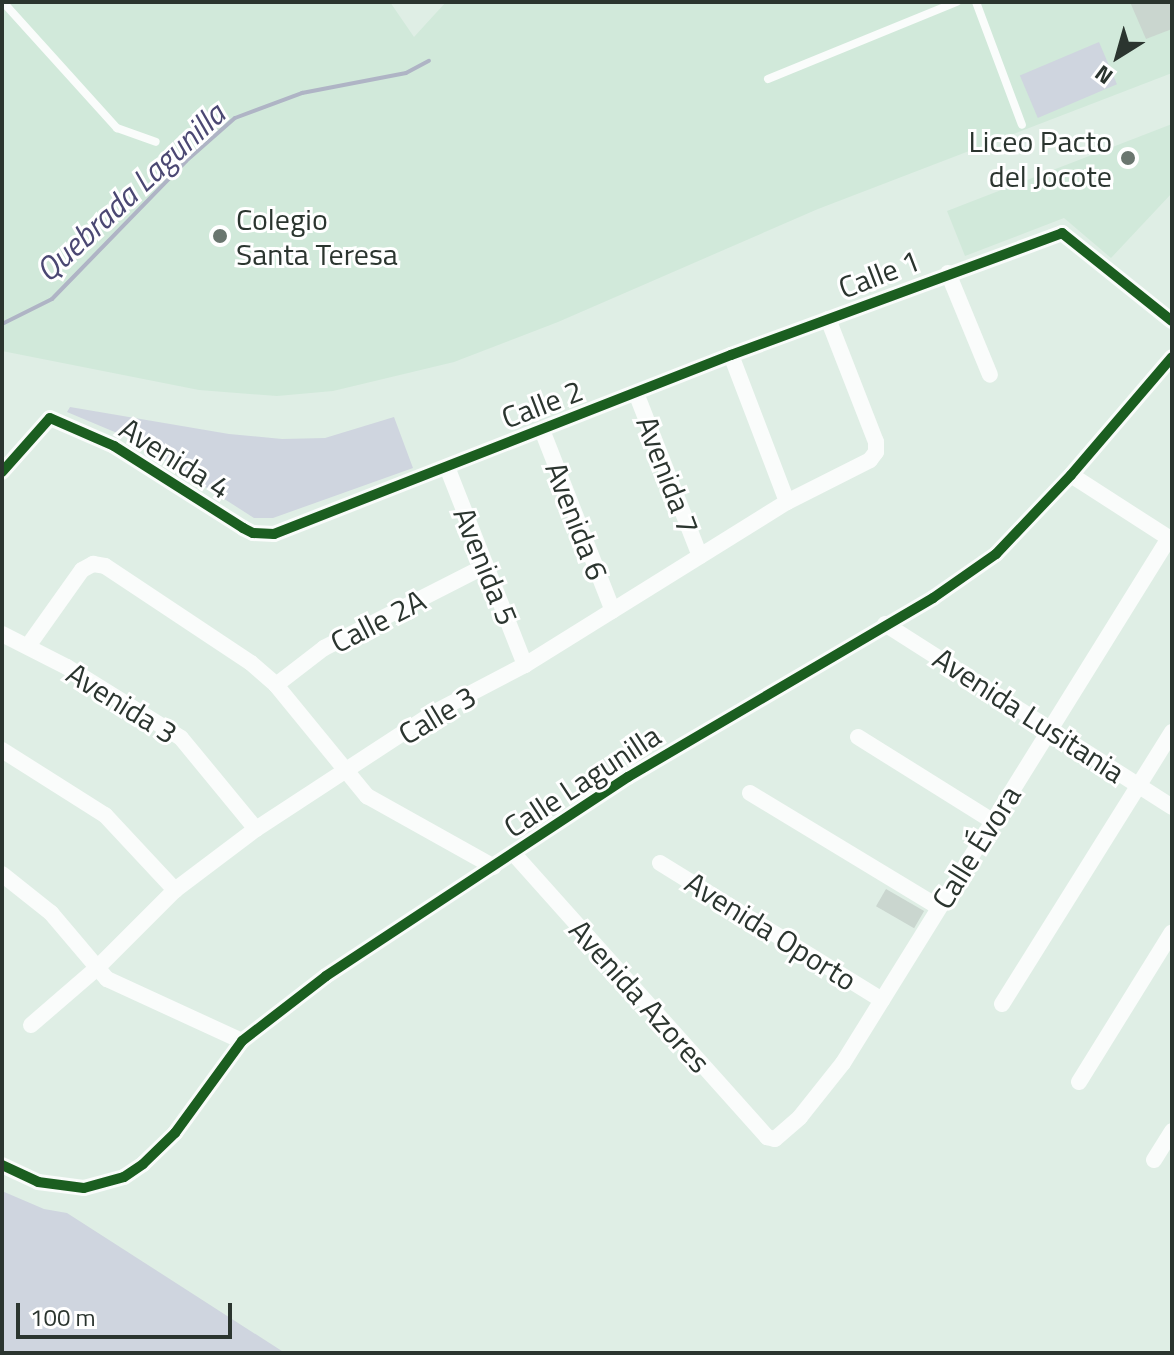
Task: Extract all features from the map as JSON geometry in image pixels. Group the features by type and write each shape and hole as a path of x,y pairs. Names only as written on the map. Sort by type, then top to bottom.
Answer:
{"street":[{"name":"Calle 1","path":"828,319 1062,233 1172,321"},
{"path":"948,273 990,375"},
{"name":"Calle 2","path":"274,534 828,319"},
{"name":"Calle 3","path":"31,1025 97,968 175,890 256,829 435,712 525,665 787,502 870,460 876,452 876,442 828,319"},
{"path":"731,355 787,502"},
{"name":"Calle Lagunilla","path":"2,1165 38,1182 60,1187 84,1188 124,1177 158,1152 175,1133 242,1041 326,976 628,777 933,598 996,554 1071,475 1172,357"},
{"name":"Avenida 7","path":"636,393 700,556"},
{"name":"Avenida 4","path":"2,472 50,418 114,446 243,528 264,535 274,534"},
{"name":"Avenida 6","path":"542,430 613,611"},
{"name":"Avenida 5","path":"447,467 525,665"},
{"path":"1071,475 1170,539"},
{"name":"Calle Évora","path":"767,1137 775,1139 824,1090 1170,539"},
{"path":"28,646 82,570 93,564 105,566 251,663 276,685 367,796 494,867"},
{"name":"Calle 2A","path":"276,685 324,648 485,566"},
{"name":"Avenida Lusitania","path":"885,624 1051,727 1172,807"},
{"name":"Avenida 3","path":"2,634 28,646 181,738 256,829"},
{"path":"1002,1004 1172,732"},
{"path":"858,737 991,820"},
{"path":"2,750 105,815 175,890"},
{"path":"750,793 938,907"},
{"name":"Avenida Azores","path":"514,854 767,1137"},
{"name":"Avenida Oporto","path":"660,863 882,1000"},
{"path":"2,874 51,913 107,979 242,1041"},
{"path":"1079,1082 1172,932"},
{"path":"1154,1160 1172,1131"}],"lane":[{"path":"3,2 117,128 156,142"},
{"path":"768,79 957,2"},
{"path":"976,2 1022,125"}],"shaded area":[{"path":"2,2 390,2 414,37 446,2 1172,2 1172,73 818,209 558,322 454,362 333,391 277,396 199,390 2,351"},
{"path":"1099,42 1117,84 1038,118 1020,76"},
{"name":"Liceo Pacto del Jocote","path":"1172,124 1172,193 1111,258 1064,218 965,256 947,211"},
{"path":"70,407 229,434 282,439 325,438 394,417 413,468 273,518 254,518 129,438 67,412"},
{"path":"2,1191 44,1209 67,1213 285,1353 2,1353"}],"building":[{"path":"1130,2 1172,2 1172,29 1146,39"},
{"path":"886,889 924,911 914,928 876,906"}],"waterway":[{"name":"Quebrada Lagunilla","path":"2,324 52,299 186,161 235,118 302,93 406,73 429,61"}],"cycle path":[{"path":"2,472 50,418 114,446 243,528 253,533 274,534 731,355 1062,233 1172,321"},
{"path":"2,1165 38,1182 84,1188 124,1177 143,1164 175,1133 242,1041 326,976 628,777 933,598 996,554 1071,475 1172,357"}],"place":[{"name":"Liceo Pacto del Jocote","path":"1128,158"},
{"name":"Colegio Santa Teresa","path":"220,236"}]}
